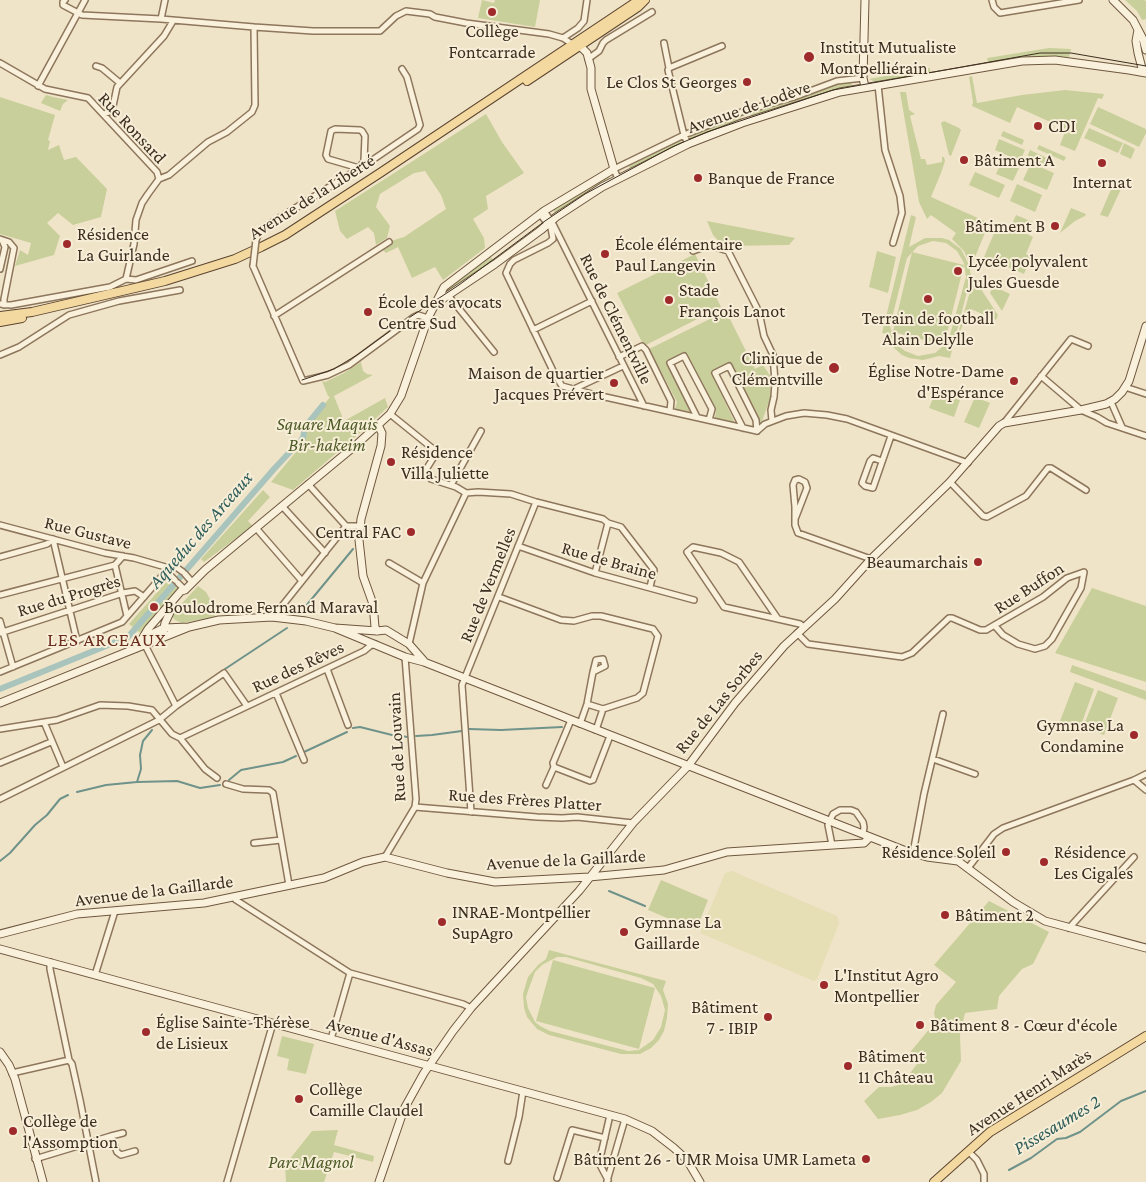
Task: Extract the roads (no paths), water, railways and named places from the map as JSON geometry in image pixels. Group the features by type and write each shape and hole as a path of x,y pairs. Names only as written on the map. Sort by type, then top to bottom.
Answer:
{"main road":[{"name":"Avenue de la Liberté","path":"478,109 565,57 638,0"},
{"path":"578,46 638,7 645,0"},
{"name":"Avenue de la Liberté","path":"0,322 44,314 198,272 262,247 285,235 578,46"},
{"name":"Avenue de la Liberté","path":"0,316 32,312 92,300"},
{"name":"Avenue Henri Marès","path":"934,1182 998,1126 1146,1036"}],"street":[{"path":"65,0 63,5 82,15 313,30 380,31 396,16 406,11 430,14 435,17 466,23 549,34 563,38 587,53 591,89 618,178"},
{"path":"38,86 85,0"},
{"path":"161,19 165,0"},
{"path":"563,38 578,28 584,21 587,0"},
{"path":"864,87 865,0"},
{"path":"992,0 994,7 1000,13 1079,0"},
{"path":"1113,0 1133,20 1143,39 1146,50"},
{"path":"588,59 599,51 606,40 652,12"},
{"path":"104,114 109,112 113,106 117,87 164,36 173,21"},
{"path":"126,280 138,214 148,194 160,180 170,175 208,142 227,132 252,112 255,105 254,27"},
{"path":"1138,30 1136,41 1145,72"},
{"path":"664,43 668,70 688,144"},
{"path":"669,68 722,46"},
{"name":"Avenue de Lodève","path":"435,305 495,264 563,212 618,178 688,144 742,123 840,92 1036,59 1074,62 1145,72"},
{"name":"Rue Ronsard","path":"0,63 45,89 88,98 157,172 160,180"},
{"path":"96,66 102,68 120,83"},
{"path":"402,69 407,77 420,125 418,129 304,204 263,228 256,240 253,266 303,381 328,375 348,365 414,317 428,318"},
{"name":"Avenue de Lodève","path":"185,590 192,582 390,414 402,396 428,318 439,294 450,282 542,212 614,169 684,134 744,111 794,97 838,81 863,78"},
{"path":"878,85 885,150 900,196 902,213 892,243"},
{"path":"335,129 362,131 364,136 364,162 360,166 328,159 326,155 331,131 335,129"},
{"name":"Rue de Clémentville","path":"542,212 592,301 644,406 757,431"},
{"path":"549,223 553,239 514,260 507,269 507,277 559,383 573,390 644,406"},
{"path":"1,239 9,242 14,248 2,304 11,305 110,287 126,280 136,280 192,261"},
{"path":"0,269 5,247 1,239"},
{"path":"274,316 389,242"},
{"path":"693,251 707,246 728,251 759,312 764,336 773,355 775,382 771,410 772,421"},
{"path":"0,355 19,347 69,315 119,301 180,290"},
{"path":"448,295 494,352"},
{"path":"533,330 592,301"},
{"path":"1004,423 1081,410 1111,402 1126,387 1146,329"},
{"path":"1004,423 1071,339 1088,346"},
{"path":"619,357 642,346 646,350 671,401 670,411"},
{"path":"697,417 670,363 684,356 712,410 709,420"},
{"path":"573,390 623,366"},
{"path":"743,428 715,373 729,366 756,420 757,431 772,421 804,414 827,415 847,419 968,463"},
{"path":"1042,376 1081,410 1107,423 1146,436"},
{"path":"1126,387 1146,394"},
{"path":"1111,402 1122,427"},
{"path":"1097,417 1096,410 1098,406"},
{"path":"390,414 437,452 427,468 431,479 451,485 466,493 511,494 603,519 608,523 622,527 654,570 650,587"},
{"name":"Rue de Las Sorbes","path":"380,1182 402,1114 430,1066 471,1008 559,914 634,823 688,766 735,703 784,646 835,599 871,559 950,482 993,432 1004,423"},
{"path":"377,631 373,604 363,576 359,526 381,446 382,434 378,425"},
{"path":"451,485 481,431"},
{"path":"882,461 873,458 870,461 862,483 865,486 873,488 891,436"},
{"path":"950,482 983,516 987,517 1026,496 1048,468 1052,468 1086,490"},
{"path":"795,519 807,488 805,482 799,479 793,485 795,528 799,534 871,559"},
{"path":"308,484 346,526 359,526"},
{"path":"409,644 423,582 466,493"},
{"name":"Rue de Vermelles","path":"471,812 462,685 536,502"},
{"path":"282,506 324,552"},
{"path":"595,573 608,523"},
{"name":"Rue Gustave","path":"0,525 169,568 176,567 192,582"},
{"path":"276,618 278,611 346,526"},
{"path":"256,528 302,581"},
{"path":"0,557 47,544 53,539 76,641"},
{"name":"Rue de Braine","path":"518,546 595,573 694,600"},
{"path":"778,619 739,562 721,552 693,547 687,552 724,606 778,619 800,624 804,627"},
{"path":"0,595 115,565 123,556"},
{"path":"389,563 423,582"},
{"path":"115,565 128,616"},
{"path":"169,568 169,574 185,590"},
{"path":"0,672 117,624 128,616 169,568"},
{"name":"Rue Buffon","path":"797,633 808,644 902,657 912,652 949,618 983,630 995,626 1043,597 1067,578 1084,572 1081,588 1052,639 1044,646 1035,649 1018,644 1003,635 995,626"},
{"path":"162,638 164,623 170,610 185,590"},
{"path":"176,706 143,642 148,629 181,591 185,590"},
{"name":"Rue du Progrès","path":"1,632 123,593 135,591 144,597"},
{"path":"499,596 561,620 574,621 592,616 601,616 653,629 658,636 643,693 638,698 603,710 587,704"},
{"path":"143,642 219,620 276,618 306,621 335,628 866,836 913,853 958,861 1030,913 1045,921 1146,948"},
{"path":"0,621 1,632 13,666"},
{"path":"0,704 129,651 164,628 190,627"},
{"path":"335,628 383,630 389,632 409,644 424,662"},
{"path":"376,644 373,637 377,631"},
{"path":"384,648 391,642 389,632"},
{"name":"Rue des Rêves","path":"0,799 159,720 224,673 247,706 364,652 370,646 376,644"},
{"name":"Rue de Louvain","path":"385,857 415,807 416,799 406,657"},
{"path":"327,669 348,724"},
{"path":"580,724 587,704 593,672"},
{"path":"276,693 304,760"},
{"path":"0,729 57,720 100,705 128,706 152,710 172,734 180,738 205,769 217,778"},
{"path":"180,738 247,706"},
{"path":"596,730 603,710"},
{"path":"913,853 943,714"},
{"path":"546,785 571,720"},
{"path":"44,722 63,767"},
{"path":"554,767 590,781 593,780 610,736"},
{"path":"0,763 52,742"},
{"path":"932,759 975,774"},
{"path":"968,868 994,834 1003,828 1146,774"},
{"path":"1134,780 1146,790"},
{"path":"226,784 243,789 269,790 273,794 289,885"},
{"name":"Rue des Frères Platter","path":"415,807 562,818 577,817 634,823"},
{"path":"832,845 828,830 830,821 836,813 845,809 851,810 861,817 866,836"},
{"name":"Avenue de la Gaillarde","path":"0,934 77,914 204,903 234,897 324,878 364,862 385,857 448,873 495,882 589,877 664,870 727,852 864,843 866,836"},
{"path":"254,843 281,840"},
{"path":"1068,928 1134,857"},
{"path":"234,897 350,974 463,1004 471,1008"},
{"path":"95,975 115,911"},
{"name":"Avenue d'Assas","path":"0,949 625,1119 652,1131 674,1148 687,1160 700,1182"},
{"path":"50,962 50,970 80,1100 96,1182"},
{"path":"331,1039 350,974"},
{"path":"227,1182 273,1023"},
{"path":"0,1052 12,1073 43,1182"},
{"path":"12,1073 70,1060"},
{"path":"508,1161 519,1117 523,1091"},
{"path":"607,1181 599,1163 610,1115"},
{"path":"607,1181 625,1119"},
{"path":"557,1178 572,1130 605,1138"},
{"path":"36,1159 122,1133"},
{"path":"111,1136 116,1152 122,1155 135,1151"},
{"path":"968,1151 977,1160 984,1174 984,1182"}],"waterway":[{"name":"Aqueduc des Arceaux","path":"0,689 128,637 303,438 305,427 323,405"},
{"path":"301,612 353,549"},
{"path":"225,669 287,628"},
{"path":"353,728 360,727 408,737"},
{"path":"469,729 501,730 562,727"},
{"path":"137,782 141,769 140,755 143,741 152,730"},
{"path":"416,736 462,731"},
{"path":"304,752 347,732"},
{"path":"229,780 241,770 283,762 296,756"},
{"path":"77,792 106,785 137,782 177,781 200,788 220,785"},
{"path":"0,861 47,815 60,799 68,795"},
{"path":"609,891 645,906"},
{"name":"Pissesaumes 2","path":"1009,1170 1031,1158 1057,1139 1066,1138 1080,1132 1121,1101 1146,1091"}],"tram line":[{"path":"302,380 334,369 357,355 459,285 545,221 585,194 672,147 707,132 833,90 1040,53 1071,53 1146,66"}],"place":[{"name":"Collège Fontcarrade","path":"492,12"},
{"name":"Institut Mutualiste Montpelliérain","path":"809,57"},
{"name":"Le Clos St Georges","path":"747,82"},
{"name":"CDI","path":"1038,126"},
{"name":"Bâtiment A","path":"964,160"},
{"name":"Internat","path":"1102,163"},
{"name":"Banque de France","path":"698,178"},
{"name":"Bâtiment B","path":"1055,226"},
{"name":"Résidence La Guirlande","path":"67,244"},
{"name":"École élémentaire Paul Langevin","path":"605,254"},
{"name":"Lycée polyvalent Jules Guesde","path":"958,271"},
{"name":"Terrain de football Alain Delylle","path":"928,299"},
{"name":"Stade François Lanot","path":"669,300"},
{"name":"École des avocats Centre Sud","path":"368,312"},
{"name":"Clinique de Clémentville","path":"834,368"},
{"name":"Église Notre-Dame d'Espérance","path":"1014,381"},
{"name":"Maison de quartier Jacques Prévert","path":"614,383"},
{"name":"Résidence Villa Juliette","path":"391,462"},
{"name":"Central FAC","path":"411,532"},
{"name":"Beaumarchais","path":"978,562"},
{"name":"Boulodrome Fernand Maraval","path":"154,607"},
{"name":"Gymnase La Condamine","path":"1134,735"},
{"name":"Résidence Soleil","path":"1006,852"},
{"name":"Résidence Les Cigales","path":"1044,862"},
{"name":"Bâtiment 2","path":"945,915"},
{"name":"INRAE-Montpellier SupAgro","path":"442,922"},
{"name":"Gymnase La Gaillarde","path":"624,932"},
{"name":"L'Institut Agro Montpellier","path":"824,985"},
{"name":"Bâtiment 7 - IBIP","path":"768,1017"},
{"name":"Bâtiment 8 - Cœur d'école","path":"920,1025"},
{"name":"Église Sainte-Thérèse de Lisieux","path":"146,1032"},
{"name":"Bâtiment 11 Château","path":"848,1066"},
{"name":"Collège Camille Claudel","path":"299,1099"},
{"name":"Collège de l'Assomption","path":"13,1131"},
{"name":"Bâtiment 26 - UMR Moisa UMR Lameta","path":"866,1159"}],"district":[{"name":"LES ARCEAUX","path":"107,640"}],"park label":[{"name":"Square Maquis Bir-hakeim","path":"327,434"},
{"name":"Parc Magnol","path":"311,1162"}]}
